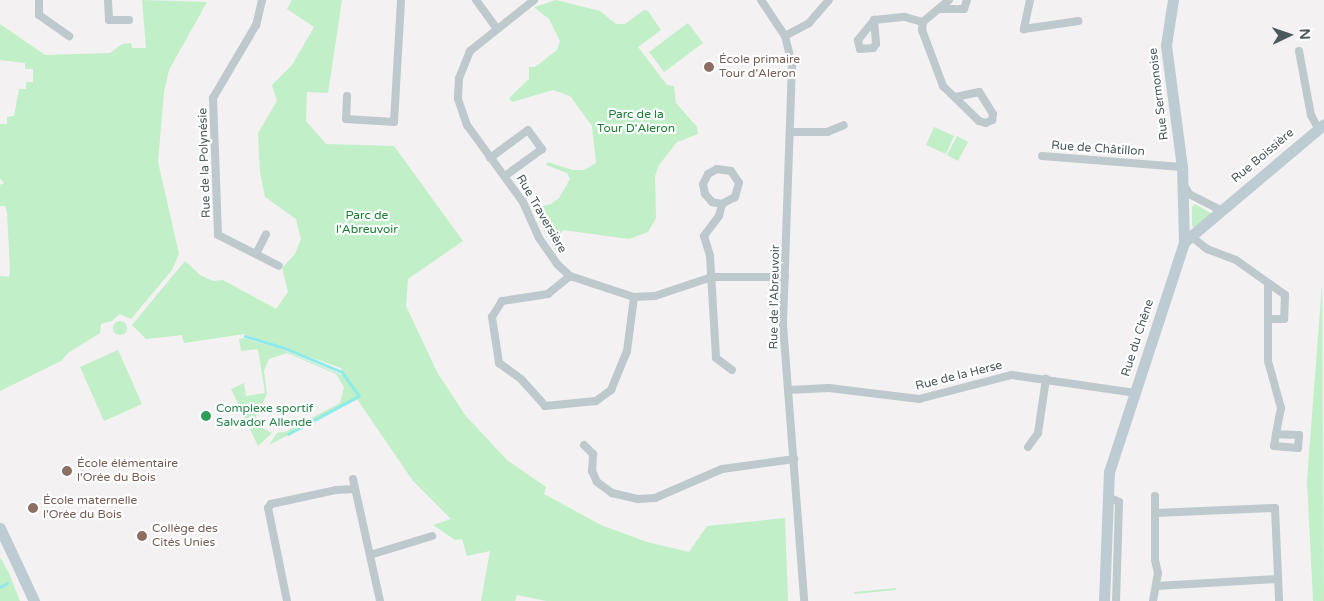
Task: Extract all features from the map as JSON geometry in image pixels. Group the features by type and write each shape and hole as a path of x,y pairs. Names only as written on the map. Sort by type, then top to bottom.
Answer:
{"street":[{"path":"39,0 39,15 69,36"},
{"path":"108,0 109,20 129,20"},
{"name":"Rue de la Polynésie","path":"262,0 256,26 213,98 218,235 279,266"},
{"path":"347,96 346,119 394,122 401,0"},
{"path":"476,0 497,29"},
{"name":"Rue Traversière","path":"534,0 470,51 462,67 458,90 463,118 523,202 539,238 557,264 570,276 634,297 655,296 712,277 785,277"},
{"name":"Rue de l'Abreuvoir","path":"761,0 785,36 792,65 783,325 804,601"},
{"path":"785,36 809,23 829,0"},
{"path":"949,0 941,9 923,22 922,30 943,86 979,121 986,123 992,120 993,114 979,92 956,97"},
{"path":"941,9 964,8 967,0"},
{"path":"1030,0 1024,29 1078,21"},
{"name":"Rue Sermonoise","path":"1173,0 1166,45 1184,185"},
{"path":"874,20 905,17 923,22"},
{"path":"1299,51 1311,115 1321,126"},
{"path":"790,132 827,132 844,125"},
{"name":"Rue Boissière","path":"1188,240 1220,210 1321,126"},
{"name":"Rue Traversière","path":"490,158 528,130 542,150 505,176"},
{"name":"Rue de Châtillon","path":"1042,156 1182,167"},
{"path":"722,204 708,198 703,184 708,174 717,169 731,171 739,183 735,197 722,204 719,216 704,236 712,277 716,358 732,370"},
{"path":"1184,185 1190,194 1220,210"},
{"name":"Rue du Chêne","path":"1104,601 1111,464 1188,240 1184,185"},
{"path":"256,254 266,234"},
{"path":"1188,240 1236,260 1285,295 1284,320 1268,319"},
{"path":"570,276 548,294 502,301 492,314 499,363 521,379 545,406 596,401 611,390 627,350 634,297"},
{"path":"1268,284 1268,361 1281,408 1276,434"},
{"name":"Rue de la Herse","path":"788,390 829,388 919,399 1012,375 1135,393"},
{"path":"1028,447 1038,433 1046,379"},
{"path":"584,445 593,454 592,471 597,482 612,493 638,498 659,496 722,469 794,459"},
{"path":"353,478 380,601"},
{"path":"288,601 268,508 271,504 336,490 356,489"},
{"path":"1153,601 1156,586 1155,496"},
{"path":"1108,497 1118,502 1116,601"},
{"path":"1155,512 1275,508 1279,601"},
{"path":"0,528 34,601"},
{"path":"370,555 432,536"},
{"path":"1156,586 1278,580"}],"green space":[{"path":"142,0 207,2 169,70 164,92 158,162 179,254 172,270 131,319 120,314 112,321 101,324 100,333 68,353 61,361 0,391 0,276 9,277 10,269 7,212 5,206 0,206 0,185 4,183 0,178 0,124 7,124 7,117 14,116 19,89 26,89 26,82 33,82 33,69 25,69 25,63 0,60 0,24 45,55 110,53 122,44 131,43 132,48 146,48"},
{"name":"Parc de l'Abreuvoir","path":"292,0 342,0 328,93 307,92 306,121 326,144 394,146 463,241 408,279 406,306 437,372 465,415 507,460 546,487 544,494 601,525 647,542 689,552 707,526 785,518 788,601 546,601 517,595 515,601 481,601 490,551 467,556 462,539 455,540 433,525 451,519 413,481 357,399 269,445 277,433 285,432 340,403 344,387 336,374 287,353 269,359 264,371 267,394 256,417 260,427 272,433 258,446 231,389 244,383 246,396 265,393 258,349 241,351 239,339 243,338 281,349 344,376 341,368 244,334 184,343 182,335 146,339 132,325 185,261 200,275 213,281 223,280 276,309 288,292 282,268 295,254 301,239 296,219 265,197 260,172 258,133 277,101 272,85 292,65 314,27 287,9"},
{"name":"Parc de la Tour D'Aleron","path":"556,0 600,11 616,24 625,24 644,10 648,11 661,30 638,47 667,85 674,86 676,103 697,127 698,134 677,142 659,165 655,176 656,218 648,232 629,239 563,230 555,242 560,250 558,255 532,209 551,204 559,198 570,179 567,173 546,165 548,162 572,170 584,170 596,163 592,126 570,96 553,90 512,102 509,98 529,79 529,67 535,67 557,50 560,41 549,19 534,7"},
{"path":"688,23 703,43 664,72 649,52"},
{"path":"934,127 954,136 946,154 926,145"},
{"path":"957,136 968,142 958,161 947,155"},
{"path":"1195,204 1212,214 1195,228 1192,226 1192,207"},
{"path":"1322,284 1324,601 1313,601 1307,480"},
{"path":"117,321 123,321 127,328 123,335 117,335 113,331 113,325"},
{"path":"118,350 142,404 104,421 80,367"},
{"path":"0,557 9,573 20,601 0,601"},
{"path":"896,588 896,590 854,594 854,592"}],"waterway":[{"path":"245,336 282,347 342,372 359,395"},
{"path":"288,434 357,397"},
{"path":"0,587 7,583"}],"place":[{"name":"École primaire Tour d'Aleron","path":"709,67"},
{"name":"Complexe sportif Salvador Allende","path":"206,416"},
{"name":"École élémentaire l'Orée du Bois","path":"67,471"},
{"name":"École maternelle l'Orée du Bois","path":"33,508"},
{"name":"Collège des Cités Unies","path":"142,536"}]}
